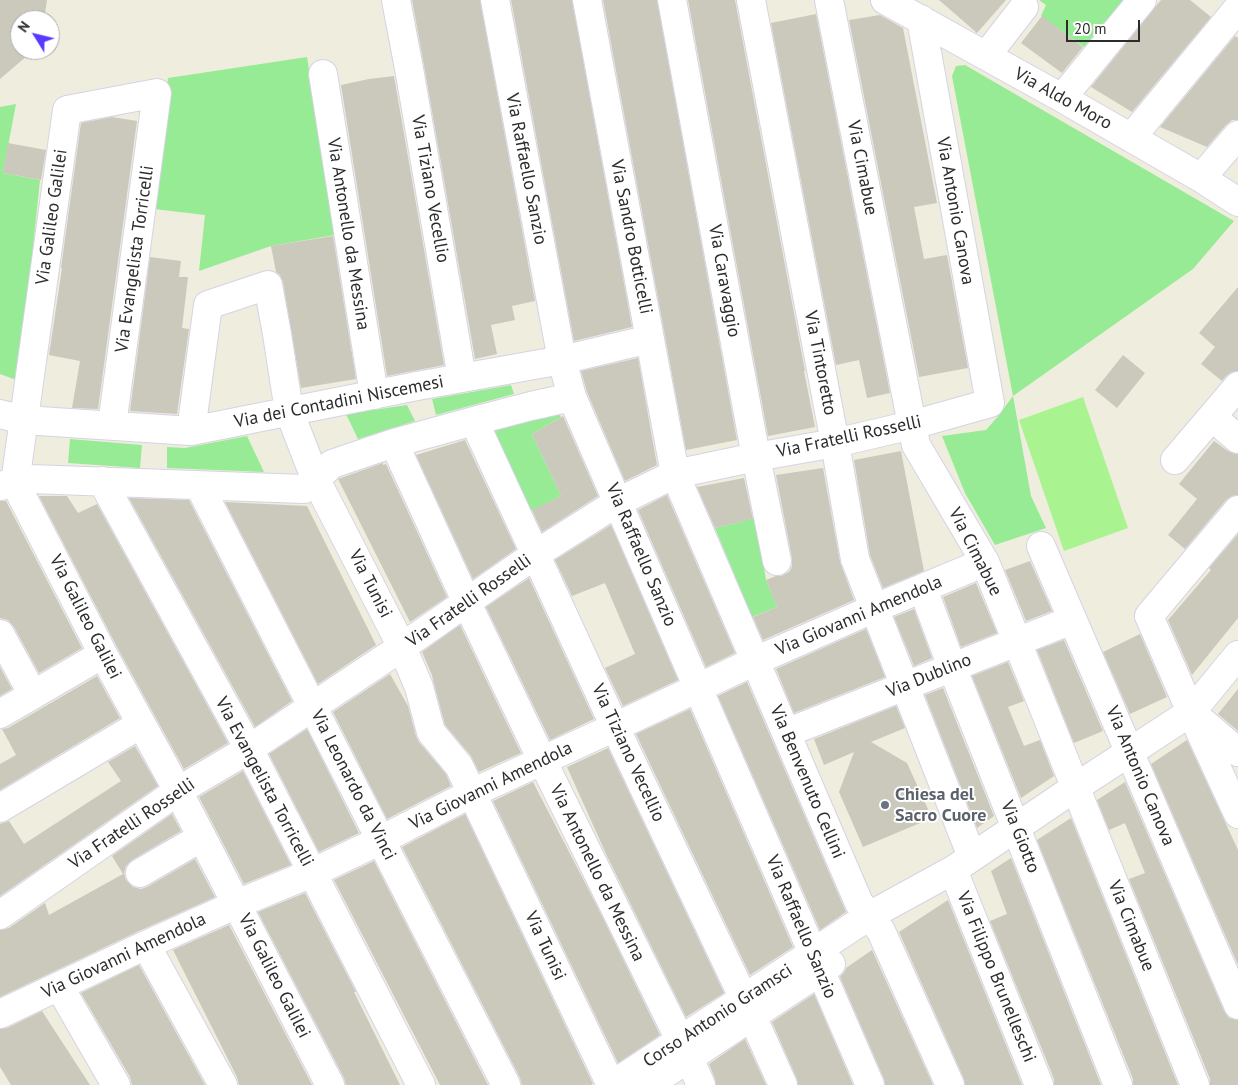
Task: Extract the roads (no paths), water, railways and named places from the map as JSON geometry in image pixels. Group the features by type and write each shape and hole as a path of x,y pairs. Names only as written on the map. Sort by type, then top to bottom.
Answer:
{"street":[{"name":"Via Tiziano Vecellio","path":"396,0 462,378"},
{"name":"Via Raffaello Sanzio","path":"495,0 562,360 572,397 870,1085"},
{"name":"Via Sandro Botticelli","path":"587,0 675,474"},
{"name":"Via Caravaggio","path":"672,0 756,457 777,561"},
{"name":"Via Tintoretto","path":"751,0 836,443 855,559 906,686 962,863"},
{"name":"Via Cimabue","path":"830,0 916,445 985,562 1195,1085"},
{"name":"Via Aldo Moro","path":"885,0 921,12 986,56 1201,178 1238,202"},
{"path":"1062,98 1142,0"},
{"path":"986,56 1024,8"},
{"path":"1131,138 1238,8"},
{"name":"Via Antonio Canova","path":"921,12 990,403"},
{"name":"Via Antonello da Messina","path":"323,74 374,395"},
{"name":"Via Galileo Galilei","path":"157,93 67,110 12,417 8,484 178,791 330,1085"},
{"name":"Via Evangelista Torricelli","path":"112,425 157,93"},
{"path":"1201,178 1238,135"},
{"name":"Via Tunisi","path":"191,431 208,305 268,285 289,411 315,478 402,647 419,687 430,732 459,766 612,1085"},
{"name":"Via dei Contadini Niscemesi","path":"12,417 191,431 562,360 650,339"},
{"path":"1175,460 1238,386"},
{"path":"8,484 30,479 304,489 332,464 394,443 531,406 572,397"},
{"name":"Via Fratelli Rosselli","path":"0,915 178,791 249,749 467,603 536,554 618,502 675,474 836,443 912,425 990,403"},
{"path":"1212,417 1238,439"},
{"name":"Via Tiziano Vecellio","path":"474,421 783,1085"},
{"name":"Via Antonello da Messina","path":"394,443 467,603 542,760 701,1085"},
{"name":"Via Benvenuto Cellini","path":"675,474 858,903 875,924 950,1085"},
{"name":"Via Evangelista Torricelli","path":"102,481 249,749 421,1085"},
{"name":"Via Leonardo da Vinci","path":"199,485 506,1085"},
{"path":"1236,803 1191,712 1149,616 1238,510"},
{"name":"Via Antonio Canova","path":"1041,546 1238,1005"},
{"name":"Via Giovanni Amendola","path":"0,1014 146,945 312,873 472,793 755,661 985,562"},
{"name":"Via Giotto","path":"922,589 1118,1085"},
{"name":"Via Dublino","path":"786,733 1072,620"},
{"path":"0,634 33,695"},
{"path":"0,714 103,654"},
{"name":"Corso Antonio Gramsci","path":"612,1085 684,1050 1191,712 1238,655"},
{"path":"1191,712 1238,752"},
{"path":"0,808 141,724"},
{"path":"140,873 202,837"},
{"name":"Via Filippo Brunelleschi","path":"962,863 1039,1085"},
{"path":"146,945 223,1085"},
{"path":"58,986 116,1085"},
{"name":"Corso Antonio Gramsci","path":"648,1085 684,1050"}],"place":[{"name":"Chiesa del Sacro Cuore","path":"885,805"}]}
